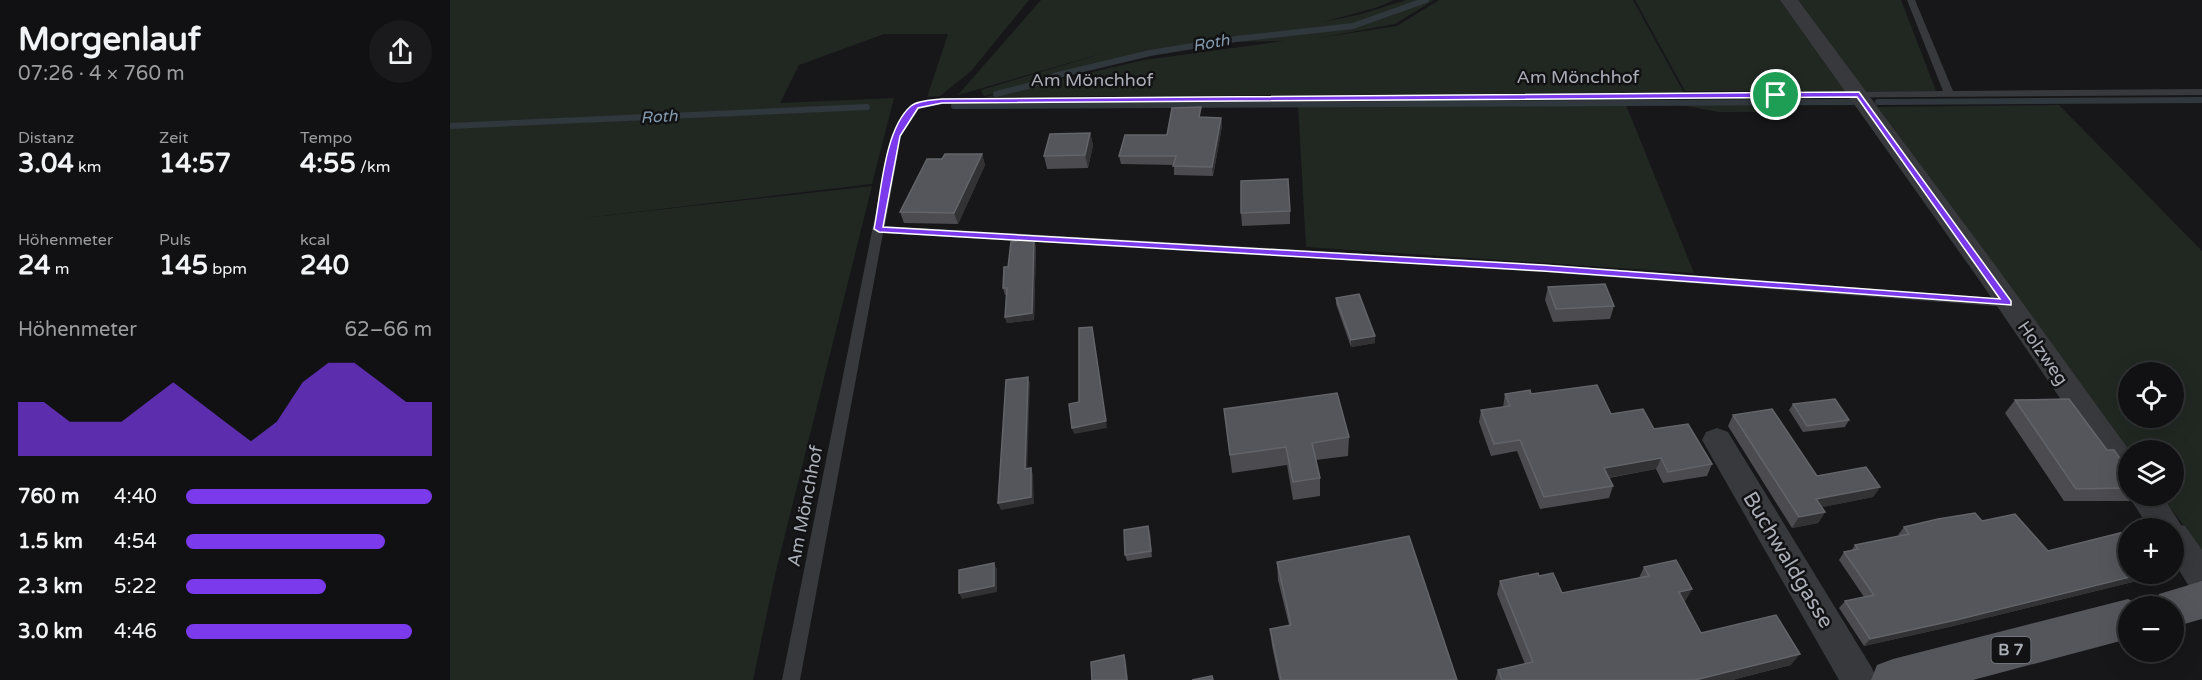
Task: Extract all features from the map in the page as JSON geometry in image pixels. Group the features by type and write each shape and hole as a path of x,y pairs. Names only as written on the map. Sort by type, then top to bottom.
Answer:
{"main road":[{"path":"2184,605 2202,600"},
{"name":"B 7","path":"1893,680 2118,622"}],"street":[{"name":"Holzweg","path":"1789,0 1859,94 2118,459"},
{"name":"Buchwaldgasse","path":"1717,440 1859,680"},
{"path":"2184,551 2202,576"}],"lane":[{"path":"1911,0 1949,93"},
{"name":"Am Mönchhof","path":"791,680 896,136 904,120 915,106 936,102 2202,92"},
{"path":"879,229 1543,268 2008,303"}],"shaded area":[{"path":"450,0 1029,0 971,71 940,96 927,97 948,34 884,34 799,65 780,103 894,98 872,184 576,219 872,186 775,575 753,680 450,680"},
{"path":"1041,0 1394,0 1378,7 1323,22 1358,15 1406,0 1434,0 1395,24 1318,38 1397,26 1439,0 1633,0 1684,93 985,97 1144,60 1284,41 1227,42 1135,58 984,96 981,90 1114,50 958,95"},
{"path":"1635,0 1901,0 1936,91 1685,91"},
{"path":"1789,99 1797,112 1719,112 1681,105 1711,100"},
{"path":"1298,105 1626,105 1694,273 1306,247"},
{"path":"2059,105 2202,251 2202,551 2184,526 2184,518 2178,518 2169,506 2184,506 2184,440 2121,440 1878,107"}],"building":[{"path":"1201,107 1199,117 1221,118 1212,167 1173,166 1176,156 1119,156 1125,135 1167,135 1172,108"},
{"path":"1090,133 1085,155 1044,156 1050,134"},
{"path":"945,154 982,154 954,213 900,212 927,159 942,159"},
{"path":"1288,179 1290,211 1241,213 1241,181"},
{"path":"1034,239 1032,313 1005,317 1007,288 1003,288 1004,267 1008,267 1011,242"},
{"path":"1605,284 1614,306 1556,309 1548,287"},
{"path":"1359,294 1375,336 1351,340 1336,298"},
{"path":"1092,327 1106,421 1072,428 1069,404 1079,402 1079,328"},
{"path":"1028,377 1025,469 1031,468 1031,497 998,503 1006,380"},
{"path":"1597,385 1611,414 1643,409 1654,429 1688,424 1712,464 1668,472 1661,458 1604,468 1613,486 1544,497 1520,440 1494,444 1481,410 1510,406 1505,394 1530,390 1531,394"},
{"path":"1337,393 1349,437 1312,443 1320,478 1293,482 1286,447 1230,455 1224,409"},
{"path":"1835,399 1849,420 1807,426 1793,404"},
{"path":"2069,399 2107,450 2114,450 2118,456 2118,488 2076,489 2015,400"},
{"path":"1772,409 1817,476 1866,467 1880,487 1816,499 1825,512 1799,517 1733,415"},
{"path":"1975,513 1982,521 2015,514 2048,551 2118,534 2118,580 1870,639 1845,601 1874,595 1844,552 1858,549 1855,545 1909,534 1904,527"},
{"path":"1148,526 1151,551 1125,555 1124,530"},
{"path":"1409,536 1457,680 1281,680 1270,629 1291,625 1277,562"},
{"path":"1676,560 1692,589 1679,592 1701,633 1776,615 1800,654 1695,680 1502,680 1498,670 1533,662 1500,581 1538,573 1539,576 1553,573 1562,593 1649,576 1644,567"},
{"path":"994,563 994,586 959,593 959,570"},
{"path":"1124,655 1127,680 1092,680 1091,662"},
{"path":"1212,676 1213,680 1192,680"}],"waterway":[{"name":"Roth","path":"996,94 1032,85 1054,76 1150,53 1236,39 1353,26 1426,0"},
{"path":"1878,102 2202,100"},
{"path":"954,106 1853,102"},
{"name":"Roth","path":"450,126 867,107"}],"route":[{"path":"1859,94 2008,303 1543,268 879,229 896,136 904,120 915,106 942,101 1776,95 1859,94"}]}
